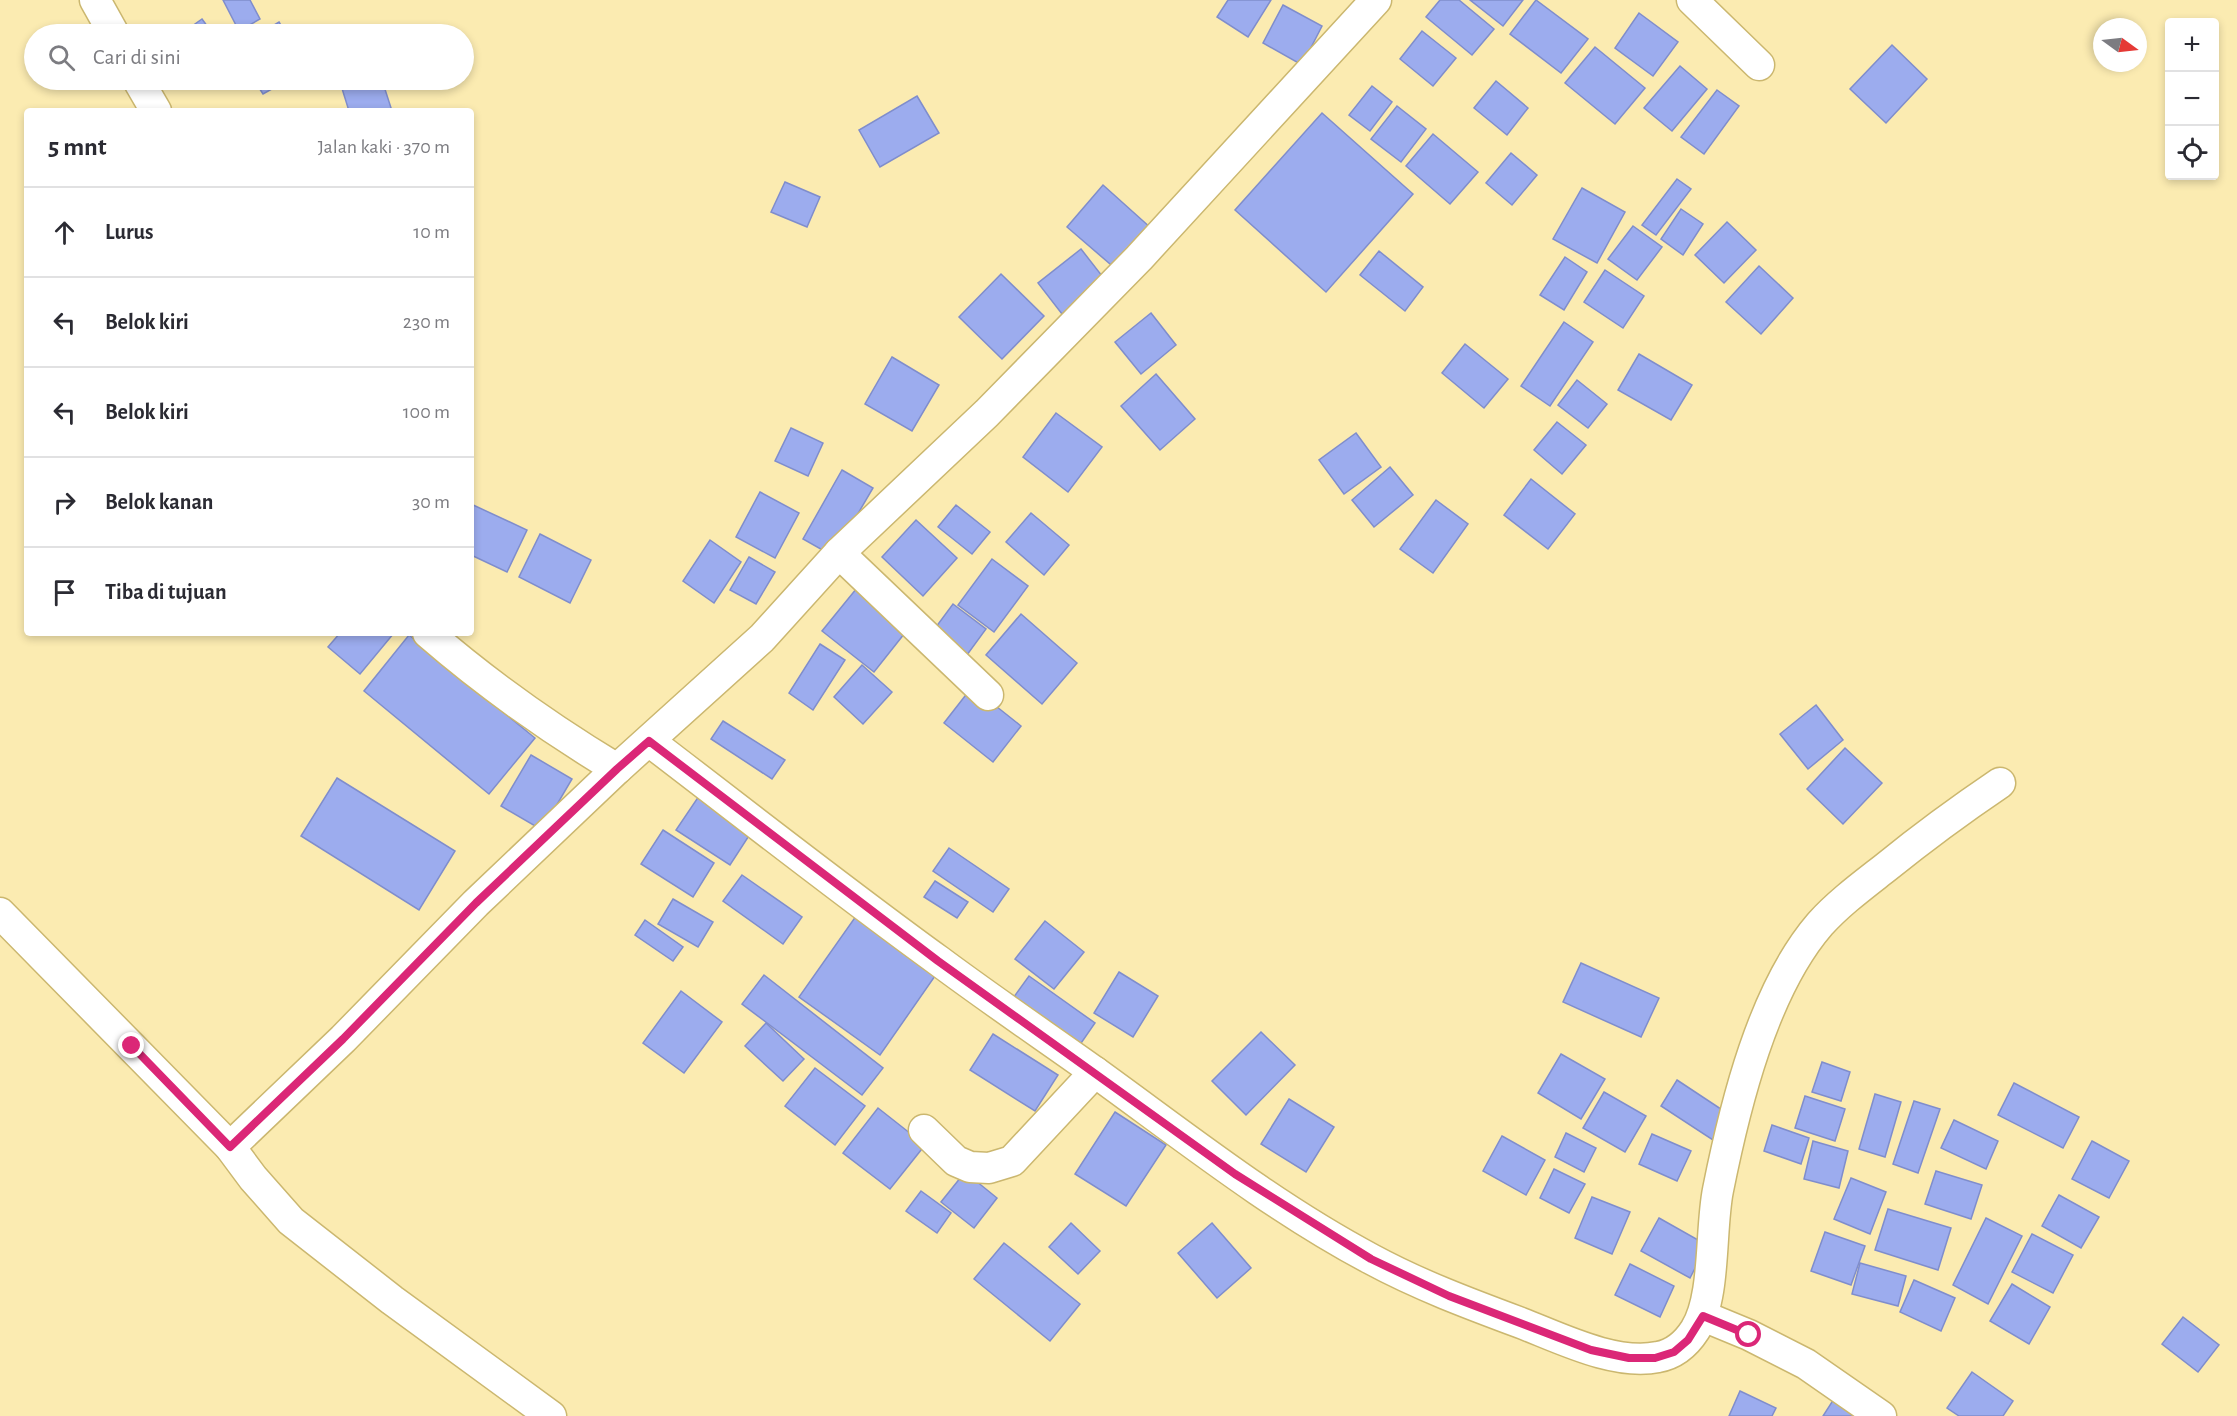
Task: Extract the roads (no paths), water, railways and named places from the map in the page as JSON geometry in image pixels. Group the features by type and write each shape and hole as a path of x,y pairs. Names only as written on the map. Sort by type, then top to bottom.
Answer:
{"street":[{"path":"95,0 108,24"},
{"path":"230,1147 343,1039 476,903 617,769 762,638 839,553 987,413 1131,266 1376,0"},
{"path":"1692,0 1759,65"},
{"path":"144,90 154,108"},
{"path":"839,553 988,695"},
{"path":"432,636 512,701 554,731 617,769"},
{"path":"649,741 938,961 1235,1174 1321,1229 1371,1259 1449,1296 1591,1350 1629,1358 1655,1358 1674,1352 1688,1340 1703,1316 1708,1287 1714,1209 1727,1144 1754,1054 1774,1000 1790,966 1820,925 1850,895 1958,811 2000,783"},
{"path":"0,913 230,1147 253,1178 291,1221 392,1300 551,1416"},
{"path":"924,1130 956,1161 970,1167 989,1168 1012,1161 1095,1072"},
{"path":"1703,1316 1749,1335 1806,1364 1881,1416"}]}
